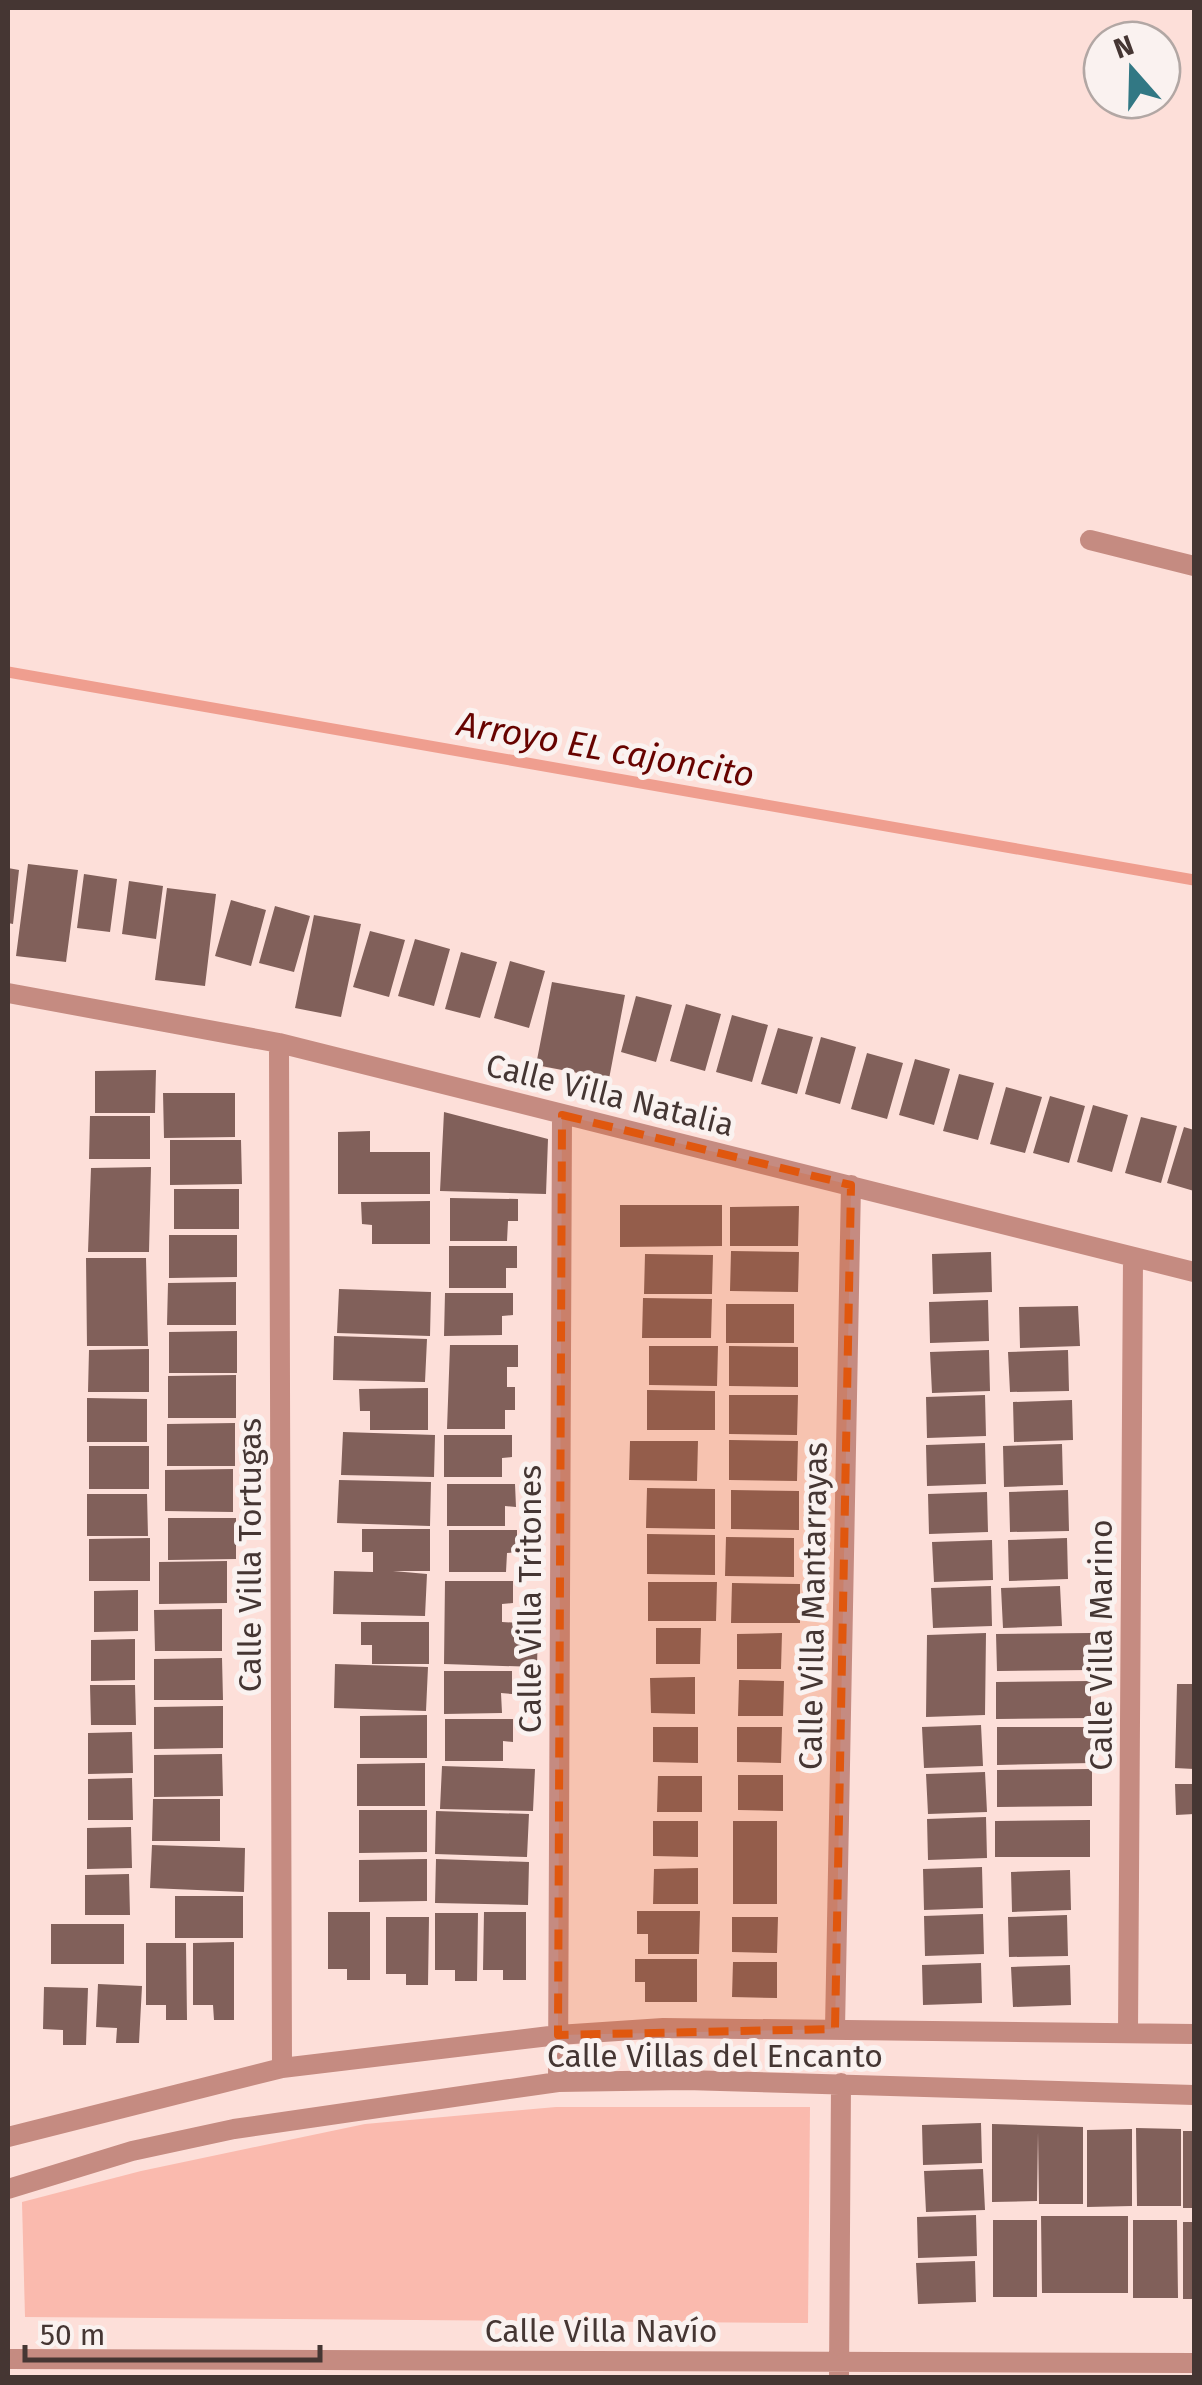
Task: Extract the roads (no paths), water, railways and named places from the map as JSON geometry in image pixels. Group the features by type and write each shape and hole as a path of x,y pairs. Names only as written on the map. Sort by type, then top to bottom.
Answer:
{"street":[{"path":"1090,540 1194,566"},
{"name":"Calle Villa Natalia","path":"8,993 279,1043 1194,1272"},
{"name":"Calle Villa Tortugas","path":"279,1043 282,2068"},
{"name":"Calle Villa Tritones","path":"558,2082 562,1116"},
{"name":"Calle Villa Mantarrayas","path":"835,2029 851,1185"},
{"name":"Calle Villa Marino","path":"1128,2033 1134,1257"},
{"name":"Calle Villas del Encanto","path":"8,2137 282,2068 558,2035 663,2028 1194,2034"},
{"name":"Calle Villas del Encanto","path":"8,2189 132,2151 234,2129 558,2082 841,2084 1194,2095"},
{"path":"839,2370 841,2084"},
{"name":"Calle Villa Navío","path":"8,2359 272,2369 1122,2370 1194,2364"}],"waterway":[{"name":"Arroyo EL cajoncito","path":"8,672 1194,880"}]}
